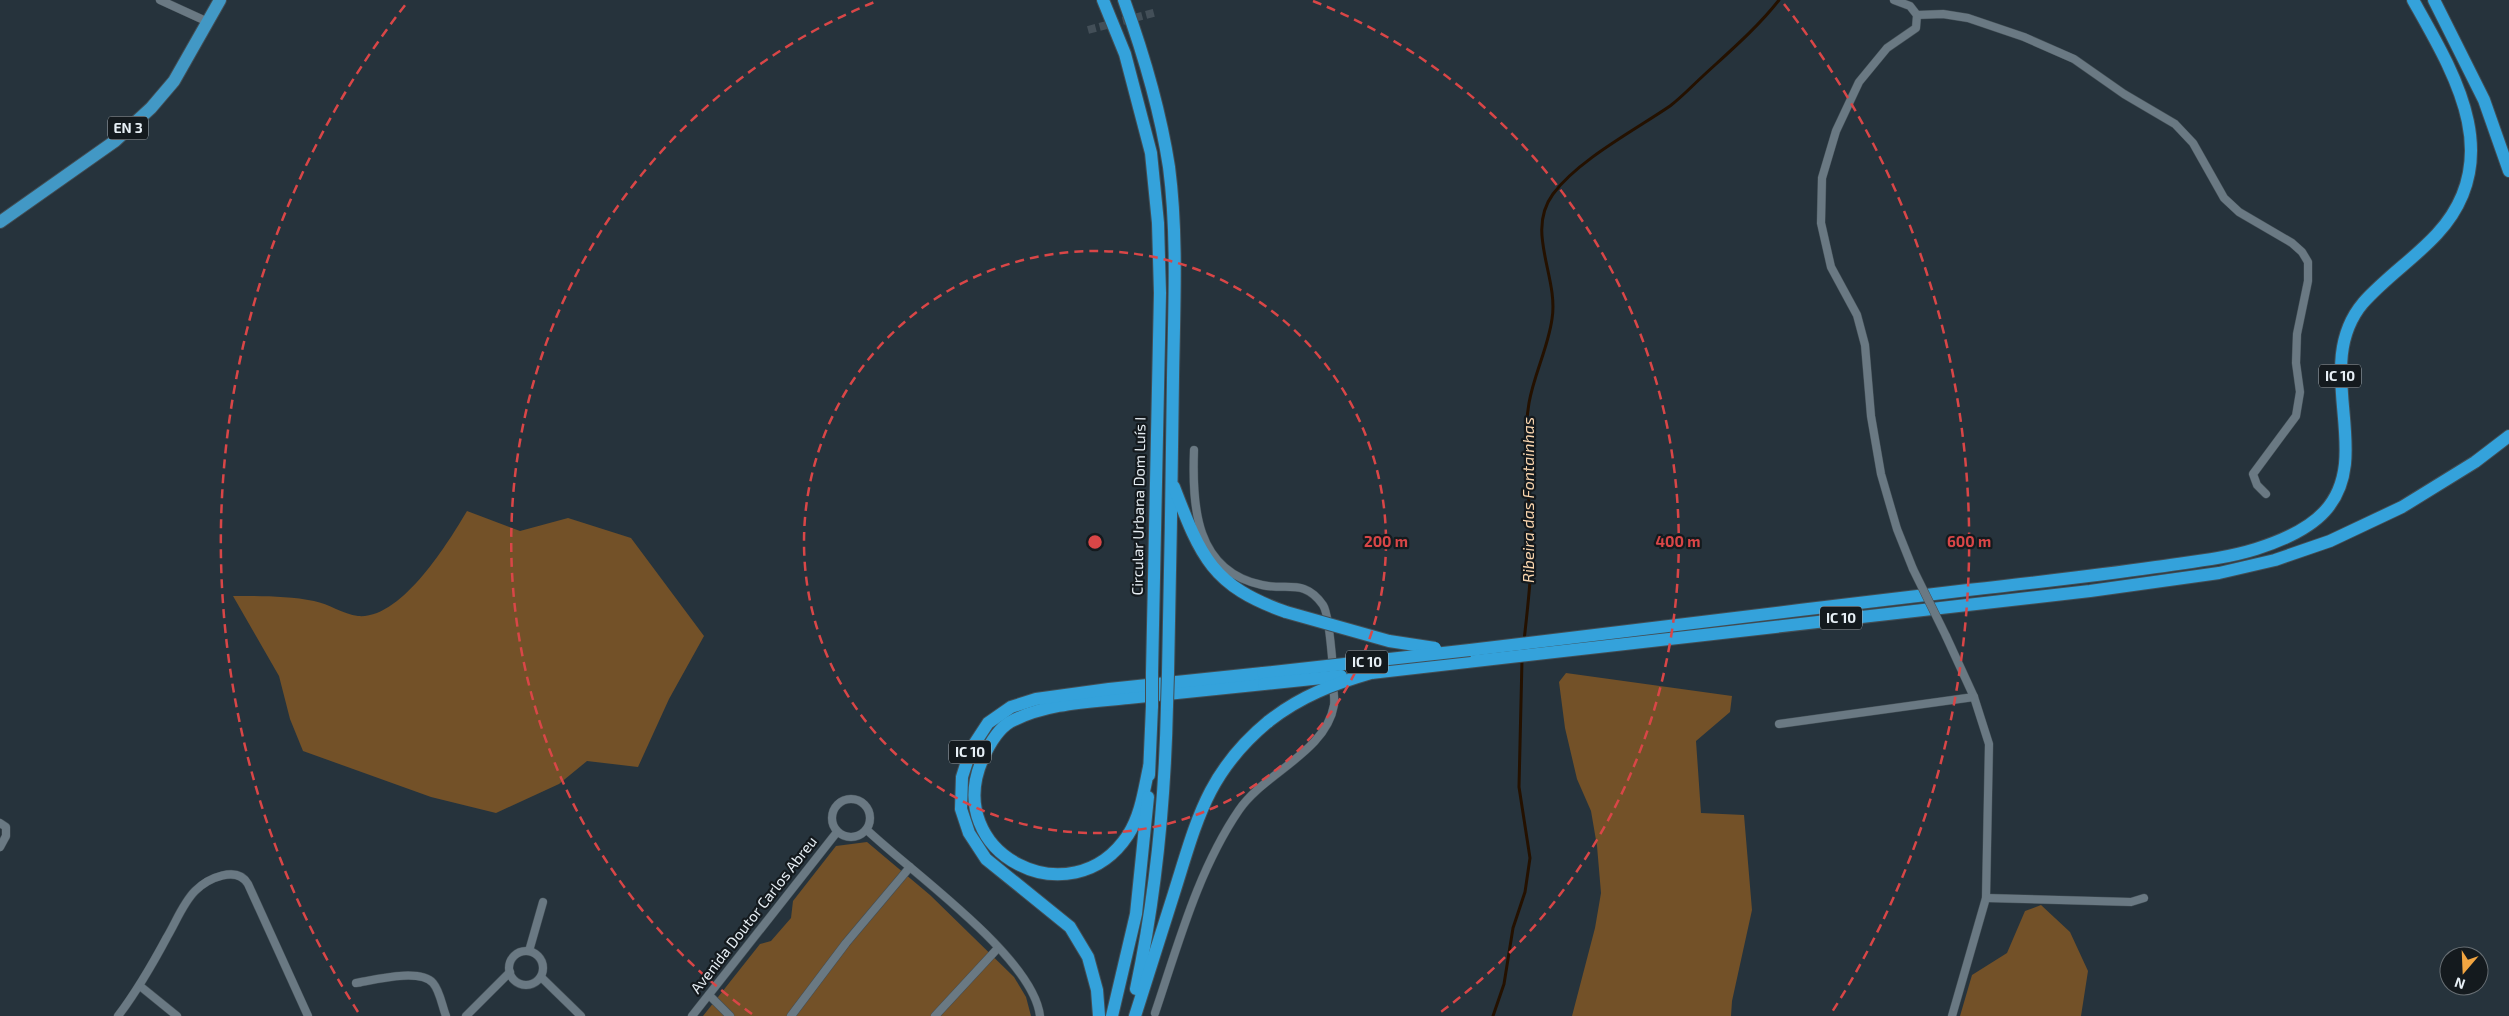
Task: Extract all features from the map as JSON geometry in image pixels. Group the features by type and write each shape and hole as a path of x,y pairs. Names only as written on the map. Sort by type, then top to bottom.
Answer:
{"highway":[{"name":"Circular Urbana Dom Luís I","path":"1103,0 1125,54 1151,153 1158,223 1160,303 1152,706 1146,824 1136,914 1112,1016"},
{"path":"1124,0 1148,66 1169,169 1174,274 1166,767 1157,873 1145,950 1130,1016"},
{"name":"IC 10","path":"1149,767 1143,798 1128,834 1107,857 1084,870 1049,874 1013,862 993,847 978,818 974,795 978,770 989,744 1008,723 1038,711 1074,704 1470,650 2091,576 2203,560 2255,549 2298,532 2327,509 2339,492 2345,470 2340,363 2350,324 2363,304 2438,232 2456,208 2467,178 2470,150 2463,96 2455,77 2414,0"},
{"path":"2434,0 2484,100 2509,172"},
{"name":"IC 10","path":"1099,1016 1097,990 1088,957 1070,927 986,859 969,833 961,809 962,777 971,749 988,723 1011,707 1036,699 1109,688 1371,673 1591,650 1811,622 2090,591 2228,571 2275,560 2330,541 2402,508 2475,462 2509,436"},
{"name":"IC 10","path":"1172,482 1193,536 1209,564 1221,577 1248,596 1286,612 1403,644 1470,650"},
{"name":"IC 10","path":"1134,1016 1191,834 1206,798 1238,750 1269,721 1293,703 1318,690 1371,673"}],"main road":[{"name":"EN 3","path":"0,222 115,141 151,108 174,81 220,0"}],"street":[{"path":"160,0 208,22"},
{"path":"1894,0 1910,6 1917,15 1916,28 1888,48 1858,82 1836,131 1822,178 1821,223 1831,267 1857,315 1865,345 1871,416 1881,474 1897,529 1913,569 1974,697 1989,744 1986,898 1952,1016"},
{"path":"1917,15 1943,14 1968,18 2024,37 2074,59 2124,94 2175,124 2193,144 2224,198 2239,212 2292,243 2302,252 2308,262 2308,281 2297,334 2296,363 2300,392 2296,416 2252,474 2257,485 2266,494"},
{"path":"1155,1013 1190,908 1218,846 1240,809 1272,776 1297,758 1326,729 1334,705 1332,652 1324,607 1309,590 1292,586 1262,586 1234,575 1212,555 1197,522 1193,484 1194,450"},
{"path":"1779,724 1974,697"},
{"path":"850,799 862,802 867,806 871,820 867,830 857,837 847,838 837,832 832,822 832,812 837,805 850,799"},
{"path":"0,823 6,827 6,836 0,847"},
{"path":"867,830 949,900 998,948 1030,984 1040,1016"},
{"name":"Avenida Doutor Carlos Abreu","path":"692,1016 837,832"},
{"path":"791,1016 846,943 910,867"},
{"path":"118,1016 140,986 194,891 215,878 239,875 248,884 308,1016"},
{"path":"1986,898 2130,902 2144,898"},
{"path":"529,951 543,902"},
{"path":"936,1016 998,948"},
{"path":"529,951 534,952 542,960 543,972 537,981 527,985 516,982 509,967 514,956 518,953 529,951"},
{"path":"466,1016 510,972"},
{"path":"356,983 422,976 434,984 446,1016"},
{"path":"541,977 580,1016"},
{"path":"140,986 177,1016"},
{"path":"709,995 730,1016"}],"shaded area":[{"path":"467,511 520,531 568,518 631,538 704,636 669,699 638,767 587,761 559,784 496,813 431,797 303,751 290,719 279,676 233,596 304,599 320,602 352,615 374,614 390,606 422,577"},
{"path":"1566,673 1732,696 1730,712 1696,741 1701,813 1744,815 1752,910 1732,1001 1731,1016 1572,1016 1595,928 1601,893 1597,846 1591,811 1577,779 1565,728 1559,682"},
{"path":"867,842 930,895 1014,977 1026,997 1031,1016 703,1016 760,944 771,941 791,918 793,901 836,846"},
{"path":"2041,905 2070,932 2088,971 2081,1016 1960,1016 1972,975 2007,953 2025,911"}],"waterway":[{"name":"Ribeira das Fontainhas","path":"1524,641 1531,556 1531,528 1526,466 1527,419 1531,392 1550,330 1553,303 1542,239 1545,209 1553,194 1577,169 1674,102 1743,39 1779,0"},
{"name":"Ribeira das Fontainhas","path":"1493,1016 1504,984 1513,928 1525,892 1530,858 1519,787 1522,660"}],"tunnel":[{"path":"1088,30 1157,12"}]}
